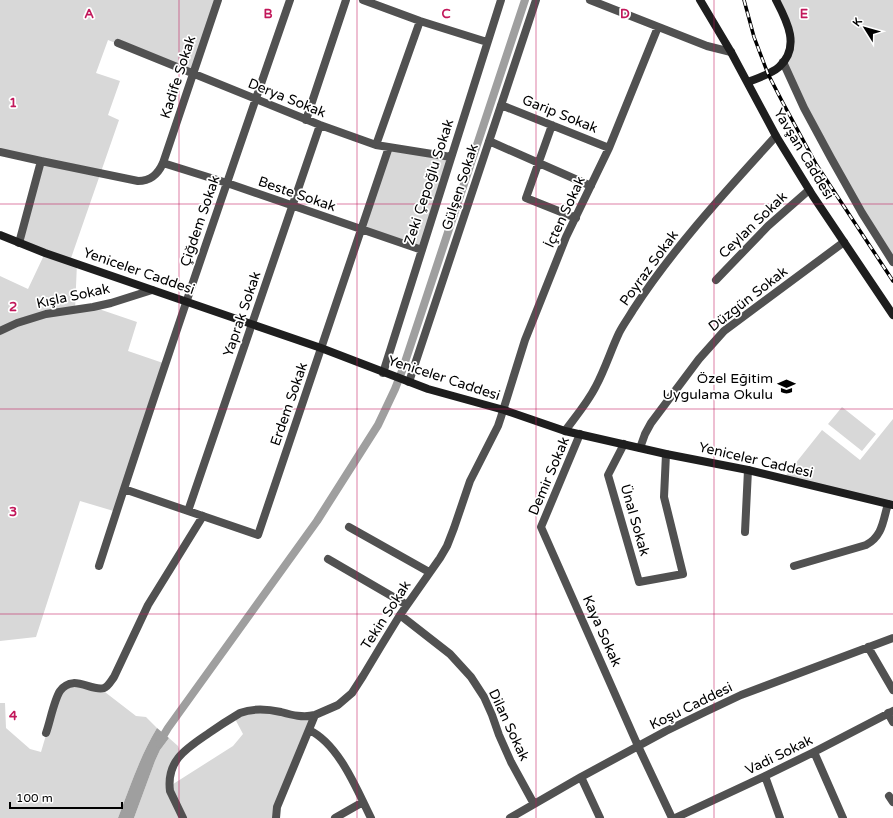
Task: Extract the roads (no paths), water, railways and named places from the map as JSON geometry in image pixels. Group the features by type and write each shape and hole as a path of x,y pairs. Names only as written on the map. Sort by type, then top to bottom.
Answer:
{"street":[{"name":"Kadife Sokak","path":"0,152 138,181 150,179 159,170 163,162 218,0"},
{"name":"Çiğdem Sokak","path":"99,566 290,0"},
{"path":"306,120 346,0"},
{"path":"363,0 420,21 487,42"},
{"name":"Zeki Çepoğlu Sokak","path":"383,373 501,0"},
{"name":"Gülşen Sokak","path":"406,381 536,0"},
{"path":"590,0 707,46 731,52"},
{"name":"Yavşan Caddesi","path":"700,0 748,82 776,136 809,190 893,316"},
{"path":"748,82 768,74 778,67 788,53 790,47 790,34 786,21 776,0"},
{"path":"376,145 420,21"},
{"name":"İçten Sokak","path":"504,410 525,340 566,237 609,148 658,27"},
{"name":"Derya Sokak","path":"118,43 320,126 376,145 451,156"},
{"path":"783,62 804,108 827,150 862,213 893,262"},
{"name":"Garip Sokak","path":"501,105 609,148"},
{"path":"552,125 526,198 576,218"},
{"name":"Yaprak Sokak","path":"188,511 320,126"},
{"name":"Poyraz Sokak","path":"565,431 596,386 620,332 656,277 689,235 776,136"},
{"path":"489,141 591,186"},
{"name":"Erdem Sokak","path":"124,489 258,535 388,147"},
{"path":"19,243 41,161"},
{"name":"Beste Sokak","path":"163,162 422,250"},
{"name":"Ceylan Sokak","path":"716,280 768,226 809,190"},
{"name":"Yeniceler Caddesi","path":"0,235 45,253 321,348 428,389 504,410 565,431 666,454 748,470 891,504"},
{"name":"Düzgün Sokak","path":"640,448 651,423 699,359 724,331 844,242"},
{"name":"Kışla Sokak","path":"0,331 17,323 46,314 111,303 152,290"},
{"name":"Tekin Sokak","path":"315,715 338,705 352,693 400,614 440,558 447,546 470,481 498,426 504,410"},
{"name":"Demir Sokak","path":"541,527 580,434"},
{"name":"Ünal Sokak","path":"624,444 608,475 639,582 683,574 664,497 666,454"},
{"path":"745,532 748,470"},
{"path":"794,566 866,545 871,542 880,533 891,504"},
{"path":"46,733 57,698 60,691 66,685 75,683 101,689 107,687 114,677 148,605 203,516"},
{"path":"349,527 429,572"},
{"name":"Kaya Sokak","path":"541,527 638,746 672,818"},
{"path":"328,560 407,604"},
{"name":"Dilan Sokak","path":"400,614 450,654 471,677 484,697 511,762 534,804"},
{"name":"Koşu Caddesi","path":"510,818 638,746 741,695 893,638"},
{"path":"868,647 893,690"},
{"path":"183,818 170,791 170,786 174,764 184,750 240,712 246,710 269,710 305,717 315,715 277,807 276,818"},
{"path":"890,712 893,722"},
{"name":"Vadi Sokak","path":"675,818 814,752 890,712"},
{"path":"310,730 323,739 340,759 371,818"},
{"path":"814,752 843,818"},
{"path":"765,776 780,818"},
{"path":"581,777 600,818"},
{"path":"335,818 363,802"}],"waterway":[{"path":"159,743 168,728 317,521 378,425 402,371 525,0"}],"railway":[{"path":"744,0 754,37 768,74 783,103 816,164 893,281"}],"place":[{"name":"Özel Eğitim Uygulama Okulu","path":"786,386"}]}
